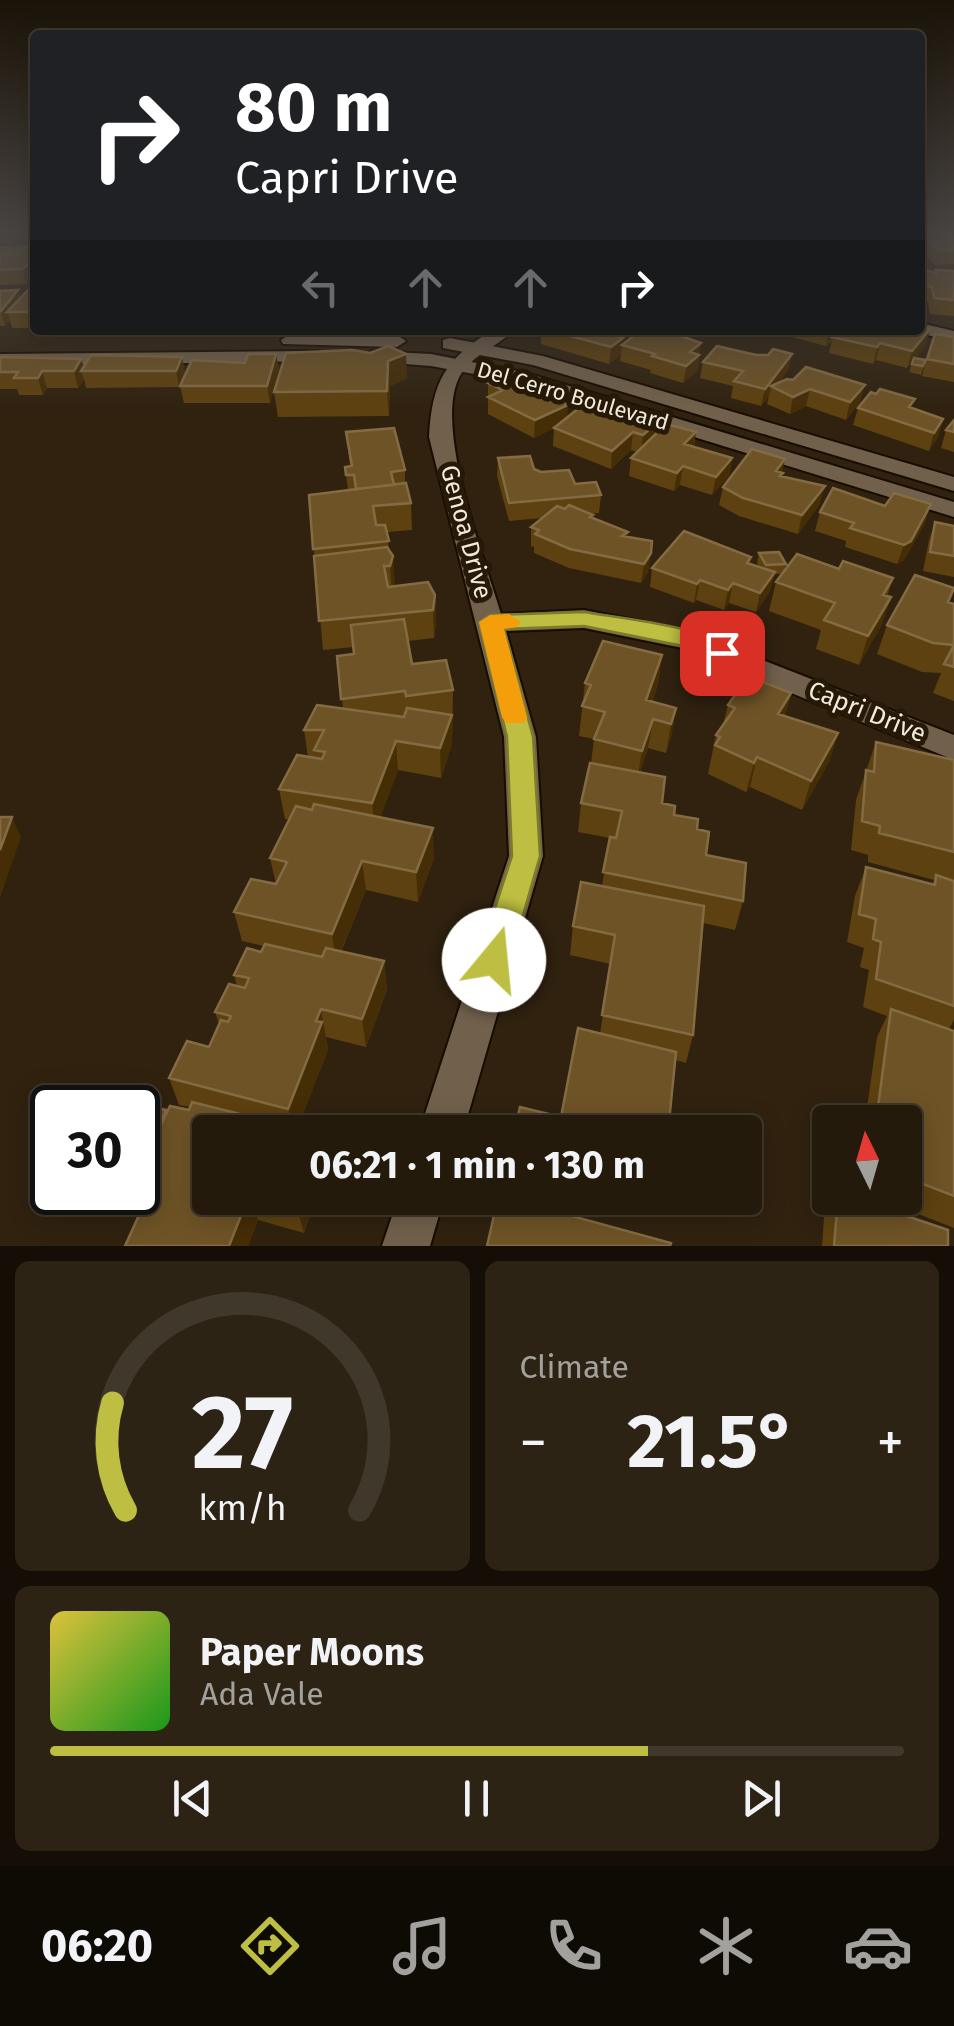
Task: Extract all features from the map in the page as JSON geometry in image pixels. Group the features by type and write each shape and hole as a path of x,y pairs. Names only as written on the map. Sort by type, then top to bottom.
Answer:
{"street":[{"path":"925,329 954,336"},
{"path":"469,356 498,335"},
{"name":"Del Cerro Boulevard","path":"0,342 375,340 469,356 516,376 954,510"},
{"name":"Del Cerro Boulevard","path":"0,360 469,356 536,360 954,484"},
{"name":"Genoa Drive","path":"445,1115 526,856 520,737 440,437 440,393 469,356"},
{"name":"Capri Drive","path":"490,622 584,619 689,640 954,748"},
{"path":"406,1246 415,1215"}],"building":[{"path":"0,293 15,293 1,311"},
{"path":"25,293 30,293 30,312 7,312"},
{"path":"933,293 954,293 954,300 934,298"},
{"path":"925,328 930,329 912,351 832,337 925,335"},
{"path":"935,334 954,337 954,364 927,359"},
{"path":"567,335 623,338 611,347"},
{"path":"635,335 678,335 701,343 690,352 699,355 686,366 622,345"},
{"path":"388,346 406,354 388,361 387,391 274,392 286,353 370,353"},
{"path":"717,346 756,355 768,355 773,349 792,354 765,389 734,381 743,371 703,362"},
{"path":"248,354 276,354 267,386 180,386 192,360 245,363"},
{"path":"91,355 182,357 176,371 81,371"},
{"path":"0,357 81,359 74,371 42,371 38,378 14,378 18,372 0,372"},
{"path":"914,358 926,360 923,366 912,364"},
{"path":"806,367 865,385 850,402 810,389 793,397 771,386 793,380"},
{"path":"507,375 568,405 535,420 488,397 503,390 488,383"},
{"path":"880,389 915,399 909,407 943,419 934,433 858,408 871,392 876,394"},
{"path":"579,408 620,420 630,411 660,420 643,435 633,432 612,451 554,428"},
{"path":"666,424 696,432 684,444 732,458 716,477 683,466 677,473 631,458"},
{"path":"394,428 405,470 391,472 394,485 356,489 354,475 346,475 345,467 352,466 346,432"},
{"path":"752,449 785,459 776,471 783,473 780,476 825,486 802,515 743,498 723,487"},
{"path":"530,456 534,469 569,470 575,484 596,482 601,495 509,503 498,458"},
{"path":"406,483 411,503 373,506 376,525 385,525 389,541 313,549 309,495"},
{"path":"833,488 885,506 894,493 931,504 911,541 904,545 850,528 854,523 820,512"},
{"path":"569,505 628,532 622,536 652,541 644,564 570,549 535,534 539,530 531,527 557,506 565,509"},
{"path":"935,522 954,526 954,556 930,552"},
{"path":"684,531 751,557 747,563 775,572 760,593 733,583 728,590 700,580 697,584 652,568"},
{"path":"387,547 393,556 390,566 384,566 388,587 428,582 435,595 433,610 319,621 314,556"},
{"path":"779,552 786,564 766,565 759,553"},
{"path":"797,554 839,569 843,561 893,578 883,595 891,597 868,636 824,620 835,603 776,582"},
{"path":"915,575 954,588 948,602 954,604 954,645 933,643 887,625"},
{"path":"404,619 412,664 446,660 453,690 341,699 337,656 354,654 351,625"},
{"path":"603,641 662,655 646,700 676,708 671,724 653,719 642,751 594,739 605,712 582,706 591,685 585,683"},
{"path":"954,645 954,667 944,664"},
{"path":"748,676 791,693 778,714 838,733 811,781 757,757 754,763 715,745 720,737 716,735 735,708 728,705"},
{"path":"317,705 404,717 407,708 452,715 440,748 396,741 372,803 279,789 297,755 322,759 325,752 314,750 324,730 304,730"},
{"path":"876,742 954,760 954,852 879,833 880,826 862,821 866,770 874,772"},
{"path":"590,763 665,777 662,803 675,806 674,815 698,819 697,829 709,832 706,855 746,863 743,901 603,872 610,837 616,838 622,811 581,803"},
{"path":"314,804 433,828 416,872 362,861 332,934 234,912 251,879 276,884 287,862 270,858 296,806 312,810"},
{"path":"0,817 12,817 0,850"},
{"path":"866,867 935,885 936,875 954,881 954,1006 876,979 881,942 873,939 876,919 859,914"},
{"path":"581,882 704,906 693,1035 602,1015 615,935 573,926"},
{"path":"265,944 322,957 326,948 384,961 362,1019 321,1009 316,1021 322,1022 288,1109 169,1078 187,1041 209,1047 221,1020 228,1022 231,1016 215,1012 229,984 245,988 249,978 234,975 247,948 261,952"},
{"path":"891,1009 954,1031 954,1196 922,1184 922,1105 878,1105"},
{"path":"578,1028 676,1052 670,1115 561,1115"},
{"path":"192,1102 244,1115 192,1115 192,1215 241,1215 229,1246 125,1246 139,1215 160,1215 160,1127 170,1106 189,1110"},
{"path":"520,1107 553,1115 518,1115"},
{"path":"494,1215 568,1215 671,1243 670,1246 487,1246"},
{"path":"837,1215 904,1215 948,1230 948,1246 834,1246"}],"slow traffic":[{"path":"509,622 490,622 515,717"}],"route":[{"path":"494,960 526,856 520,737 490,622 584,619 689,640 722,653"}]}
